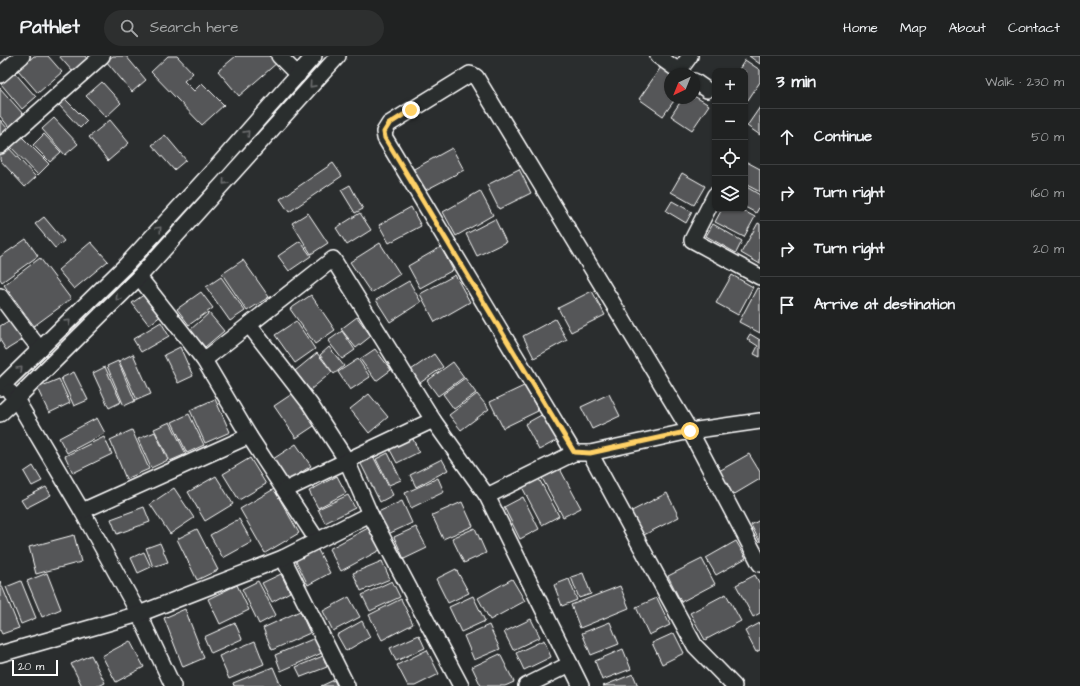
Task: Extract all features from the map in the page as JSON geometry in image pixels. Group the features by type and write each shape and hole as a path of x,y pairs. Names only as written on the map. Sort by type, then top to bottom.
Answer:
{"street":[{"path":"0,75 22,56"},
{"path":"0,146 102,56"},
{"path":"279,56 298,75"},
{"path":"173,686 139,614 82,511 16,399 2,386 126,265 223,159 314,56"},
{"path":"0,414 139,277 338,56"},
{"path":"658,56 674,68"},
{"path":"684,68 690,56"},
{"path":"574,452 389,145 384,132 389,124 470,74 476,78 690,431 760,564"},
{"path":"700,85 707,90"},
{"path":"712,200 692,240 760,277"},
{"path":"204,360 333,259 433,420 487,496 582,686"},
{"path":"139,277 204,360 249,436 317,540"},
{"path":"0,296 40,349"},
{"path":"249,325 310,404 348,461 370,514 462,686"},
{"path":"285,490 433,420"},
{"path":"487,496 574,452 590,453 690,431 760,421"},
{"path":"82,511 249,436"},
{"path":"590,453 695,646 734,686"},
{"path":"0,654 139,614 283,558 370,514"},
{"path":"283,558 347,686"},
{"path":"526,686 570,664"}],"building":[{"path":"34,56 48,56 62,72 38,93 18,70"},
{"path":"59,56 85,56 87,59 73,72"},
{"path":"113,56 126,56 146,80 132,92 106,61"},
{"path":"168,56 177,56 193,73 184,81 194,91 202,83 224,105 202,125 151,72"},
{"path":"236,56 273,56 278,62 239,96 218,71"},
{"path":"749,56 760,56 760,64"},
{"path":"745,60 760,70 760,82 748,100 748,68 740,68"},
{"path":"661,67 664,69 664,104 672,104 663,116 639,99"},
{"path":"15,73 36,97 22,109 1,84"},
{"path":"102,82 121,103 106,117 86,96"},
{"path":"0,88 23,114 9,127 0,116"},
{"path":"65,99 87,121 80,128 59,105"},
{"path":"700,100 709,105 692,130 671,116 679,104 700,104"},
{"path":"760,107 760,135 748,127"},
{"path":"54,118 78,144 65,155 42,129"},
{"path":"0,120 8,129 0,136"},
{"path":"110,120 129,143 108,161 89,137"},
{"path":"18,133 49,164 38,175 7,143"},
{"path":"44,134 61,152 50,162 33,145"},
{"path":"165,135 186,160 174,170 152,145"},
{"path":"6,145 36,177 25,187 0,160 0,150"},
{"path":"452,148 464,170 424,191 412,170"},
{"path":"333,163 342,176 289,212 280,199"},
{"path":"748,163 760,169 760,192 748,186"},
{"path":"519,169 531,193 499,209 487,185"},
{"path":"682,173 705,186 694,205 671,192"},
{"path":"350,185 363,209 355,213 341,190"},
{"path":"748,188 760,195 760,206 756,213 748,209"},
{"path":"480,191 493,215 456,236 443,212"},
{"path":"672,201 692,212 686,223 666,211"},
{"path":"411,207 421,226 389,243 379,225"},
{"path":"720,212 746,212 755,217 744,237 715,222"},
{"path":"308,213 328,243 311,254 292,223"},
{"path":"360,213 371,230 347,245 336,228"},
{"path":"44,217 64,241 55,248 35,224"},
{"path":"495,219 506,242 477,256 466,234"},
{"path":"758,223 760,224 760,264 741,253"},
{"path":"713,224 742,241 736,253 706,236"},
{"path":"26,239 38,256 2,282 0,279 0,257"},
{"path":"300,241 311,256 289,271 278,256"},
{"path":"91,242 108,261 74,289 58,270"},
{"path":"380,243 400,274 371,293 350,262"},
{"path":"441,247 453,270 420,288 408,266"},
{"path":"40,258 71,299 34,326 4,285"},
{"path":"243,260 269,297 247,311 222,274"},
{"path":"455,275 470,302 435,322 420,294"},
{"path":"732,275 753,287 738,315 716,303"},
{"path":"221,277 245,311 230,321 206,287"},
{"path":"409,281 421,302 390,322 376,300"},
{"path":"757,288 760,289 760,333 739,322"},
{"path":"592,291 605,315 571,332 558,308"},
{"path":"201,292 213,308 189,325 177,309"},
{"path":"145,294 162,315 149,325 132,303"},
{"path":"311,295 335,330 315,344 290,309"},
{"path":"209,313 224,331 205,347 190,330"},
{"path":"357,317 371,336 356,348 341,329"},
{"path":"12,319 24,339 6,350 0,340 0,326"},
{"path":"555,319 567,340 534,358 523,336"},
{"path":"296,321 315,349 295,363 275,335"},
{"path":"161,322 169,336 141,352 133,339"},
{"path":"342,331 355,350 342,359 328,341"},
{"path":"750,334 760,340 760,357 754,354 758,346 747,339"},
{"path":"180,347 193,376 178,383 164,355"},
{"path":"329,347 344,366 334,374 320,355"},
{"path":"375,349 391,370 376,381 360,359"},
{"path":"317,353 332,372 310,390 295,371"},
{"path":"133,354 151,394 137,400 119,361"},
{"path":"434,354 443,367 417,385 408,372"},
{"path":"358,359 370,377 350,390 338,372"},
{"path":"118,361 135,401 124,406 107,366"},
{"path":"453,362 464,377 438,396 427,381"},
{"path":"105,367 121,402 109,408 93,373"},
{"path":"74,372 88,400 74,406 61,378"},
{"path":"465,378 476,393 454,409 443,394"},
{"path":"59,379 70,403 49,413 37,388"},
{"path":"526,385 538,411 503,428 490,402"},
{"path":"295,392 317,424 296,438 274,406"},
{"path":"369,394 388,417 369,433 350,409"},
{"path":"477,394 489,409 461,430 449,415"},
{"path":"609,394 620,416 592,429 581,407"},
{"path":"215,399 230,432 205,443 190,410"},
{"path":"545,413 559,439 539,450 525,424"},
{"path":"189,414 204,445 187,453 172,422"},
{"path":"97,418 105,433 67,453 59,438"},
{"path":"170,422 186,454 170,461 154,429"},
{"path":"132,430 149,469 126,479 110,440"},
{"path":"155,432 168,460 151,468 138,439"},
{"path":"104,437 112,454 73,473 65,456"},
{"path":"412,437 419,452 397,463 389,448"},
{"path":"296,444 311,466 285,483 270,461"},
{"path":"388,453 401,480 389,485 376,459"},
{"path":"749,454 760,472 760,479 733,495 719,471"},
{"path":"373,456 393,495 380,502 360,462"},
{"path":"250,458 266,484 239,500 223,474"},
{"path":"442,459 448,470 416,487 410,475"},
{"path":"33,466 42,481 32,486 24,472"},
{"path":"560,469 581,508 563,517 542,478"},
{"path":"216,476 233,504 205,521 188,492"},
{"path":"337,476 346,493 318,508 309,491"},
{"path":"438,478 444,492 411,508 405,493"},
{"path":"539,479 559,516 542,525 522,487"},
{"path":"46,487 51,495 26,508 21,500"},
{"path":"174,488 194,518 170,534 150,504"},
{"path":"274,489 299,533 265,553 240,509"},
{"path":"667,493 679,517 638,538 626,514"},
{"path":"348,495 355,508 325,523 318,509"},
{"path":"523,497 539,529 520,539 504,507"},
{"path":"402,501 412,523 388,534 378,512"},
{"path":"462,502 473,526 443,539 432,515"},
{"path":"144,507 150,522 117,534 111,519"},
{"path":"239,519 252,542 223,558 210,535"},
{"path":"760,520 760,542 751,525"},
{"path":"416,527 427,548 404,559 394,537"},
{"path":"368,528 380,550 341,571 329,549"},
{"path":"475,528 486,553 464,563 452,538"},
{"path":"197,529 218,570 197,580 177,539"},
{"path":"74,535 81,562 36,574 29,547"},
{"path":"736,541 746,558 716,575 706,558"},
{"path":"160,543 168,562 153,567 146,548"},
{"path":"317,548 330,573 308,585 295,559"},
{"path":"144,552 151,567 138,573 131,558"},
{"path":"702,559 715,584 681,602 668,576"},
{"path":"382,561 390,579 361,591 353,573"},
{"path":"456,569 469,593 448,603 436,579"},
{"path":"47,573 61,609 42,617 27,581"},
{"path":"583,573 591,594 579,598 571,577"},
{"path":"281,574 290,592 272,602 262,583"},
{"path":"755,575 760,584 760,613 753,617 736,585"},
{"path":"512,579 525,601 490,620 478,598"},
{"path":"569,579 577,600 562,606 554,585"},
{"path":"0,581 19,628 2,634 0,630"},
{"path":"21,581 36,618 21,624 6,587"},
{"path":"258,581 276,615 259,624 242,589"},
{"path":"392,581 400,597 370,611 362,595"},
{"path":"237,585 249,610 220,624 208,599"},
{"path":"620,586 629,608 580,628 571,605"},
{"path":"726,594 741,621 705,640 690,613"},
{"path":"473,596 485,621 461,632 449,607"},
{"path":"349,597 360,617 333,631 323,611"},
{"path":"657,598 670,625 649,635 636,607"},
{"path":"401,599 413,624 382,640 369,615"},
{"path":"185,609 204,658 183,667 164,618"},
{"path":"300,611 310,633 272,650 263,628"},
{"path":"531,619 540,637 513,650 504,632"},
{"path":"362,621 370,637 346,651 337,635"},
{"path":"610,622 619,644 591,655 582,633"},
{"path":"235,623 242,639 211,653 204,637"},
{"path":"760,623 760,650 756,652 745,631"},
{"path":"489,625 500,649 474,660 464,636"},
{"path":"674,633 684,653 662,664 652,643"},
{"path":"419,635 425,648 396,661 390,648"},
{"path":"315,638 322,653 281,671 275,655"},
{"path":"544,640 551,657 524,670 516,653"},
{"path":"130,641 144,667 116,682 102,656"},
{"path":"255,641 264,664 229,679 219,656"},
{"path":"623,649 631,669 602,680 595,661"},
{"path":"427,650 439,674 415,686 408,686 397,665"},
{"path":"500,654 514,682 505,686 481,686 472,667"},
{"path":"91,655 105,683 99,686 82,686 71,664"},
{"path":"323,656 327,667 301,677 296,667"},
{"path":"273,667 281,686 234,686 233,683"},
{"path":"633,674 638,686 603,686"},
{"path":"334,680 337,686 321,686"}],"route":[{"path":"411,110 389,124 384,132 385,138 574,452 590,453 690,431"}]}
